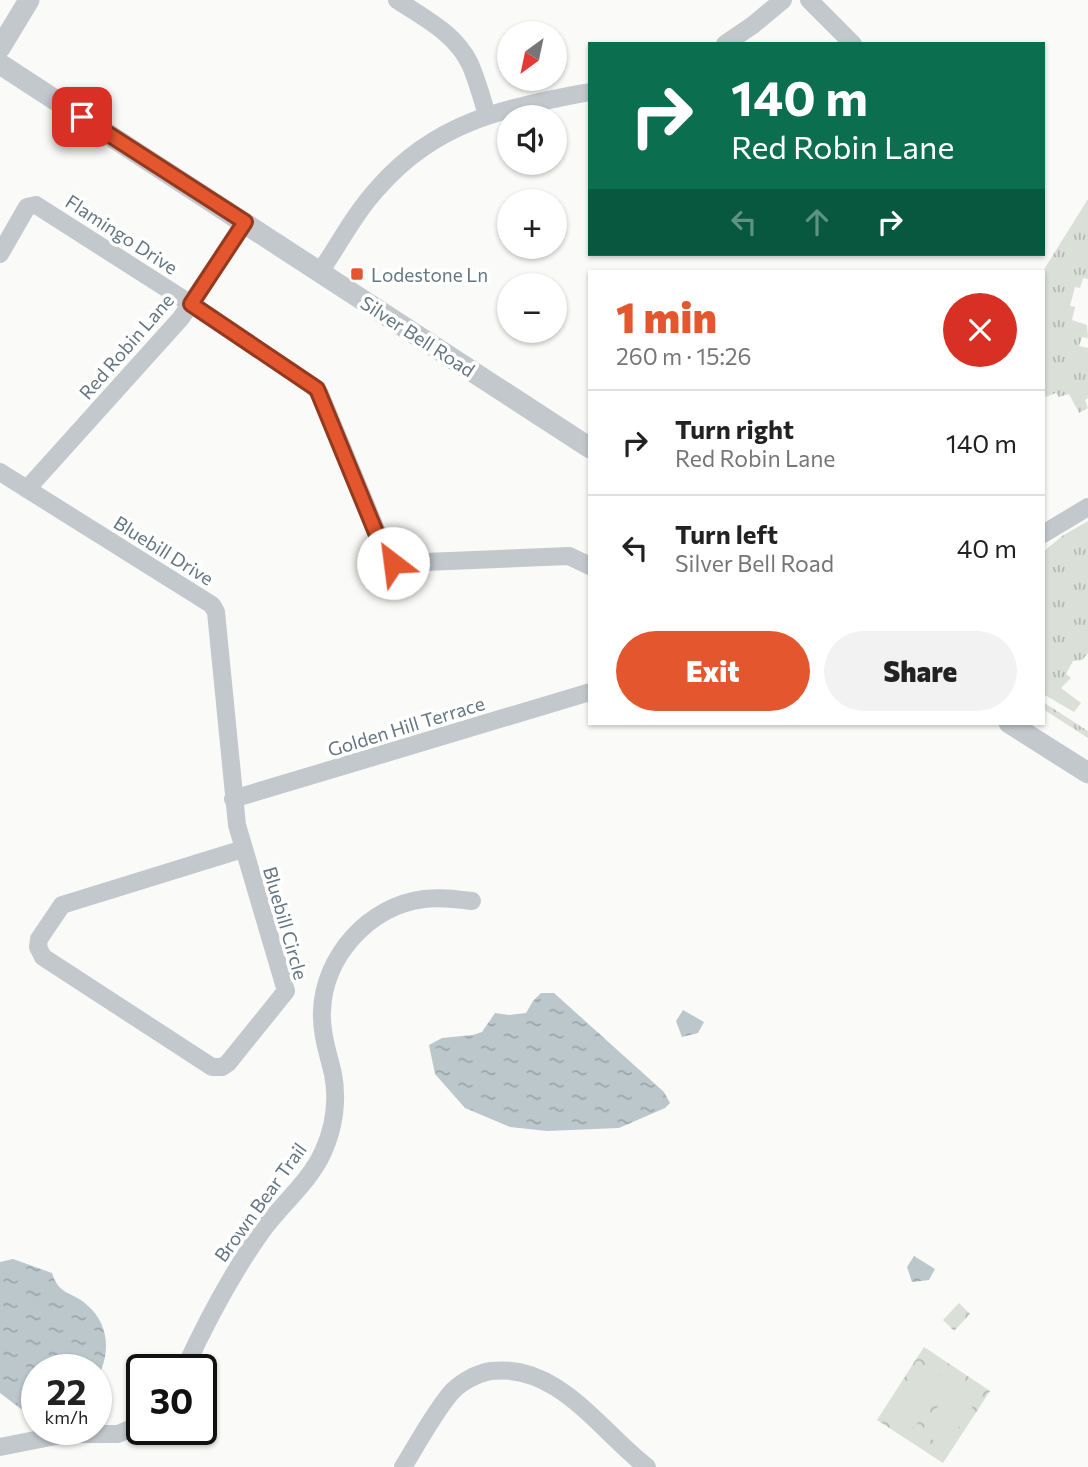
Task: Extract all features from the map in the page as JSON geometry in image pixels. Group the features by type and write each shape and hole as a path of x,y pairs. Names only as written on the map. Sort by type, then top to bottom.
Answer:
{"street":[{"path":"0,48 29,0"},
{"path":"397,0 446,33 460,48 474,74 487,115"},
{"path":"728,42 783,0"},
{"path":"809,0 851,42"},
{"name":"Silver Bell Road","path":"0,64 588,447"},
{"path":"320,272 363,206 387,178 432,141 468,121 487,115 588,92"},
{"name":"Flamingo Drive","path":"0,254 24,212 31,205 36,205 317,389 389,561 401,563 569,556 588,565"},
{"name":"Red Robin Lane","path":"27,489 168,334 245,222"},
{"name":"Bluebill Drive","path":"0,472 212,605 218,624 233,799"},
{"path":"1045,533 1088,507"},
{"name":"Golden Hill Terrace","path":"233,799 588,693"},
{"path":"1012,725 1088,774"},
{"name":"Bluebill Circle","path":"233,799 243,849 286,992 228,1063 222,1066 207,1065 43,957 38,947 39,939 53,916 66,903 243,849"},
{"name":"Brown Bear Trail","path":"192,1354 221,1293 243,1258 267,1224 313,1170 328,1142 334,1117 335,1091 324,1041 322,1012 328,979 340,954 359,931 395,907 423,899 472,901"},
{"path":"402,1467 450,1394 478,1375 500,1370 538,1378 568,1396 647,1467"},
{"path":"0,1447 66,1434 118,1434 126,1431"}],"green space":[{"path":"1088,199 1088,279 1083,278 1080,288 1075,287 1070,306 1075,307 1072,320 1087,325 1088,338 1082,337 1079,346 1088,348 1088,398 1085,400 1088,408 1079,413 1069,394 1059,397 1056,393 1045,397 1044,270"},
{"path":"1088,521 1088,653 1082,660 1073,661 1066,674 1071,678 1061,688 1081,703 1074,712 1045,695 1045,550 1062,536"},
{"path":"1045,703 1088,731 1088,738 1045,710"},
{"path":"959,1303 970,1314 954,1331 943,1320"},
{"path":"924,1347 990,1391 943,1463 877,1420"},
{"path":"923,1365 946,1380 914,1428 891,1413"},
{"path":"953,1384 977,1400 945,1448 921,1432"}],"water":[{"path":"541,993 554,993 664,1092 670,1103 665,1108 619,1128 547,1131 510,1127 465,1108 435,1074 429,1045 442,1038 482,1032 495,1013 526,1013"},
{"path":"683,1010 704,1022 698,1033 682,1037 676,1021"},
{"path":"914,1256 935,1269 929,1280 912,1282 907,1267"},
{"path":"13,1259 52,1273 62,1290 95,1313 106,1341 105,1354 21,1354 21,1409 0,1393 0,1262"}],"place":[{"name":"Lodestone Ln","path":"357,274"}],"route":[{"path":"82,117 245,222 191,304 317,389 386,557 393,563"}]}
